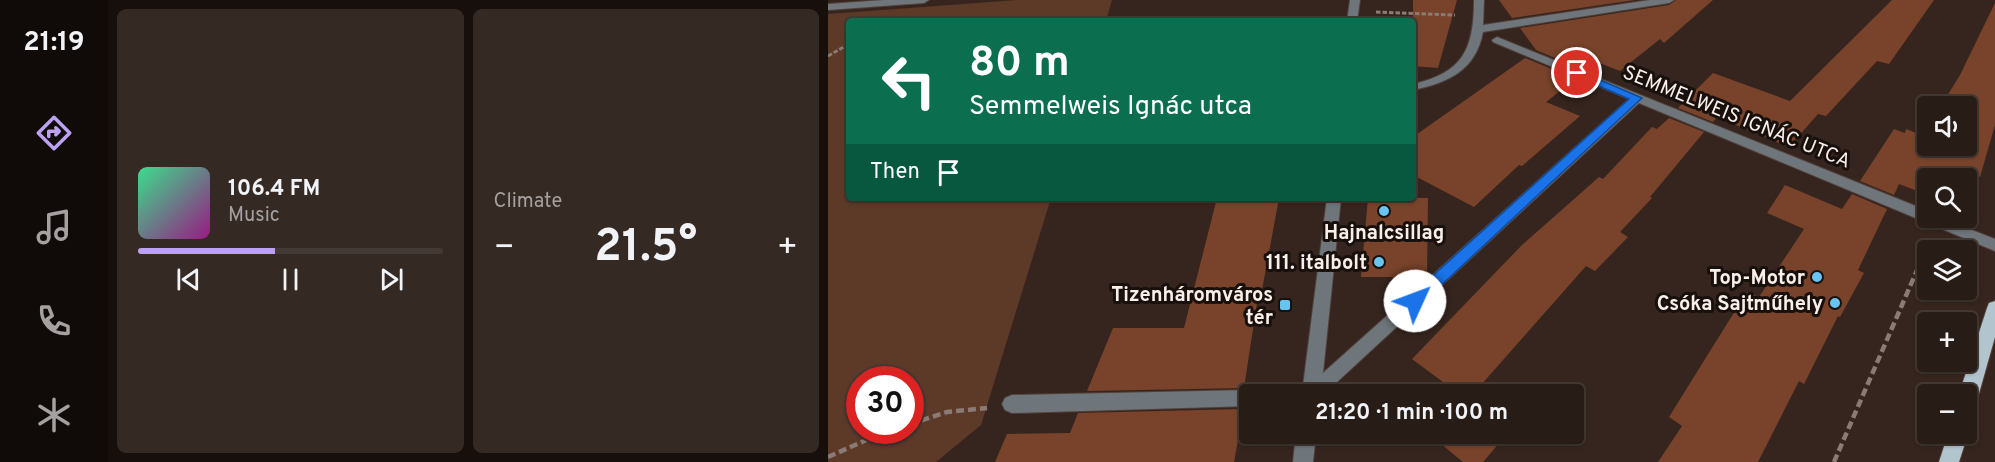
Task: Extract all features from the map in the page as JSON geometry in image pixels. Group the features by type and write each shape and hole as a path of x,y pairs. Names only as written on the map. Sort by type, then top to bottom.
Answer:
{"main road":[{"path":"1972,384 1995,308"},
{"path":"1949,462 1955,444"}],"street":[{"path":"828,7 924,0"},
{"path":"1352,16 1354,0"},
{"path":"1416,86 1443,80 1464,67 1480,28 1479,0"},
{"path":"1480,28 1669,0"},
{"name":"SEMMELWEIS IGNÁC UTCA","path":"1497,40 1917,213"},
{"path":"1322,384 1637,98"},
{"path":"1312,384 1334,201"},
{"name":"SEMMELWEIS IGNÁC UTCA","path":"1953,228 1995,245"},
{"path":"1012,404 1239,398"},
{"path":"1303,462 1305,444"}],"path":[{"path":"1352,16 1480,16"},
{"path":"828,56 846,46"},
{"path":"1834,462 1927,228"},
{"path":"924,419 947,412 1012,404"},
{"path":"828,457 857,444"}],"shaded area":[{"path":"1017,0 1112,0 1107,18 846,18 846,201 1050,201 981,425 936,462 828,462 828,14"}],"building":[{"path":"1413,0 1457,0 1438,68 1416,66 1416,18 1413,18"},
{"path":"1499,0 1635,0 1512,18"},
{"path":"1676,0 1713,0 1664,43 1660,39 1620,71 1597,62 1586,71 1536,50 1520,28 1669,5"},
{"path":"1892,0 1934,0 1889,64 1877,61 1826,116 1818,114 1789,147 1717,117 1713,122 1678,108 1713,73 1790,101"},
{"path":"1995,3 1995,125 1980,177 1977,176 1977,168 1917,168 1917,191 1899,184 1894,195 1860,181 1894,129 1905,133 1906,129 1917,133 1917,156 1977,156 1977,96 1947,96 1960,75"},
{"path":"1525,58 1576,79 1546,102 1580,116 1522,166 1519,165 1474,207 1416,177 1416,135"},
{"path":"1669,118 1704,132 1650,197 1652,198 1620,232 1628,237 1595,271 1586,266 1482,384 1446,384 1412,359 1521,246 1599,177 1603,179 1652,127 1657,129"},
{"path":"1785,185 1842,209 1852,194 1887,209 1858,270 1864,273 1840,317 1838,316 1804,384 1799,381 1758,462 1658,462 1682,426 1669,417 1715,343 1747,292 1759,297 1804,229 1767,213"},
{"path":"1416,198 1428,198 1427,277 1361,277 1368,201 1416,201"},
{"path":"1216,201 1278,201 1262,290 1259,290 1245,384 1239,384 1239,388 1087,391 1113,328 1184,328"},
{"path":"1239,409 1237,429 1239,429 1239,434 1234,462 995,462 1007,434 1070,433 1078,413"},
{"path":"1441,444 1498,444 1483,462 1463,462"}],"place":[{"name":"Hajnalcsillag","path":"1384,211"},
{"name":"111. italbolt","path":"1379,262"},
{"name":"Top-Motor","path":"1817,277"},
{"name":"Csóka Sajtműhely","path":"1835,303"},
{"name":"Tizenháromváros tér","path":"1285,305"}],"route":[{"path":"1415,301 1637,98 1577,73"}]}
